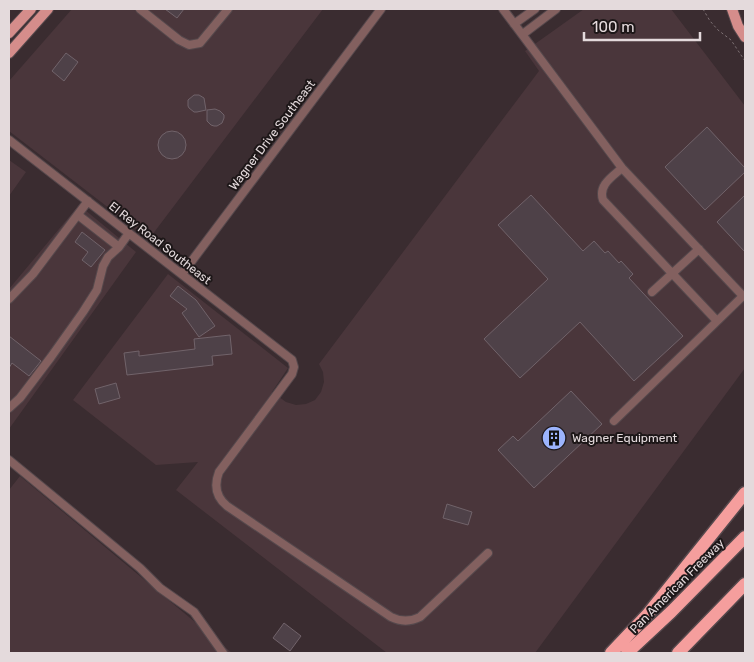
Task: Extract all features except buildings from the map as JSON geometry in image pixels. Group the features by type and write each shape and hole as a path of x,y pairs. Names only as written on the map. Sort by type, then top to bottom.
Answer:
{"highway":[{"path":"611,653 652,609 745,493"},
{"name":"Pan American Freeway","path":"627,653 745,537"},
{"path":"678,653 745,584"}],"main road":[{"path":"9,33 31,9"},
{"path":"9,52 48,9"},
{"path":"733,9 745,25"},
{"path":"733,9 738,26 745,38"}],"street":[{"path":"140,9 179,40 189,45 200,43 228,9"},
{"name":"Wagner Drive Southeast","path":"182,274 381,9"},
{"path":"503,9 622,168 743,296 614,421"},
{"path":"514,24 535,9"},
{"path":"522,34 556,9"},
{"name":"El Rey Road Southeast","path":"9,140 290,358 294,364 292,374 219,472 216,487 218,496 223,503 390,617 400,621 410,621 420,617 488,553"},
{"path":"622,168 604,185 601,194 603,200 717,321"},
{"path":"9,299 33,274 88,201"},
{"path":"78,215 119,247"},
{"path":"9,408 20,398 88,304 97,290 103,266 108,257 119,247 129,233"},
{"path":"652,292 698,249"},
{"path":"9,460 140,568 160,588 194,612 223,653"}],"path":[{"path":"704,9 710,21 731,40 745,61"}],"shaded area":[{"path":"72,9 323,9 149,239 9,131 9,81"},
{"path":"584,9 671,9 745,106 745,368 535,653 387,653 176,490 198,462 156,465 73,400 168,274 288,368 272,392 286,402 296,405 306,404 315,400 321,392 324,382 323,372 319,364 539,71 525,51"},
{"path":"9,160 26,172 9,196"},
{"path":"79,205 136,252 9,429 9,289"},
{"path":"20,476 232,653 9,653 9,490"}],"place":[{"name":"Wagner Equipment","path":"554,438"}]}
